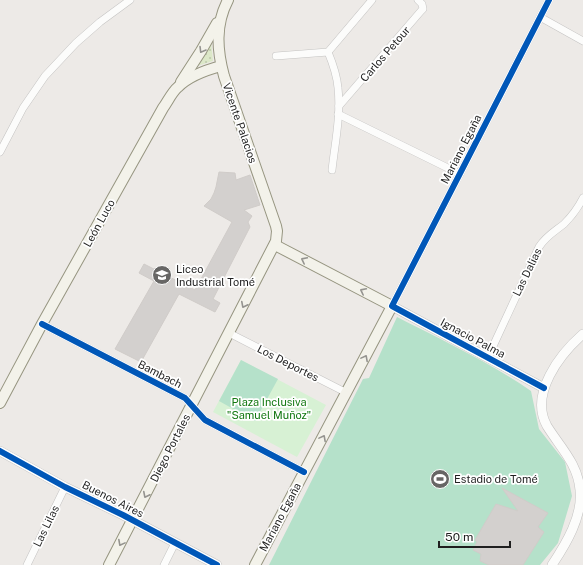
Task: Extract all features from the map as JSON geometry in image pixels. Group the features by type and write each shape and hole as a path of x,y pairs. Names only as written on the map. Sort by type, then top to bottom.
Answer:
{"main road":[{"name":"Vicente Palacios","path":"228,0 218,33 221,66 276,226 277,236 274,245"},
{"path":"178,87 222,16"},
{"name":"León Luco","path":"0,403 42,324 163,108 178,87 204,71 221,66"},
{"name":"Ignacio Palma","path":"274,245 392,306"},
{"name":"Diego Portales","path":"110,565 274,245"},
{"name":"Mariano Egaña","path":"255,565 392,306"}],"street":[{"path":"0,152 23,108 45,76 76,43 100,22 130,0"},
{"path":"276,56 328,52 372,0"},
{"name":"Carlos Petour","path":"338,106 421,12 423,9 422,4 418,0"},
{"name":"Mariano Egaña","path":"392,306 548,0"},
{"path":"540,17 583,41"},
{"path":"328,52 338,87 338,114 332,170"},
{"path":"338,114 460,174"},
{"name":"Las Dalias","path":"488,358 539,247 548,236 570,218 583,198"},
{"name":"Ignacio Palma","path":"392,306 544,388"},
{"name":"Bambach","path":"42,324 185,398 205,420 304,472"},
{"name":"Los Deportes","path":"229,333 347,393"},
{"path":"552,565 562,550 575,523 582,494 575,468 544,420 541,401 544,388 562,357 569,347 583,334"},
{"name":"Buenos Aires","path":"0,451 217,565"},
{"name":"Las Lilas","path":"27,565 65,486"},
{"path":"164,565 175,543"}],"green space":[{"path":"211,40 213,61 194,67"},
{"name":"Estadio de Tomé","path":"397,317 482,361 531,391 539,429 565,462 572,496 558,543 540,565 269,565 363,379 369,378"},
{"name":"Plaza Inclusiva \"Samuel Muñoz\"","path":"241,360 326,405 297,457 213,412"},
{"path":"241,360 278,379 255,421 219,401"}],"building":[{"name":"Liceo Industrial Tomé","path":"219,172 235,173 236,180 250,175 260,205 244,210 252,216 248,222 250,227 213,299 220,303 215,312 179,294 141,362 115,349 154,281 139,273 144,264 195,290 232,222 204,206 211,199 214,193"},
{"path":"502,488 548,513 538,527 544,532 523,565 489,565 480,561 481,554 473,550 477,542 475,540 496,504 518,511"}],"cycle path":[{"path":"544,388 392,306 549,0"},
{"path":"42,324 185,398 205,420 304,472"},
{"path":"0,451 65,487 123,515 217,565"}],"place":[{"name":"Liceo Industrial Tomé","path":"162,275"},
{"name":"Estadio de Tomé","path":"440,479"}]}
